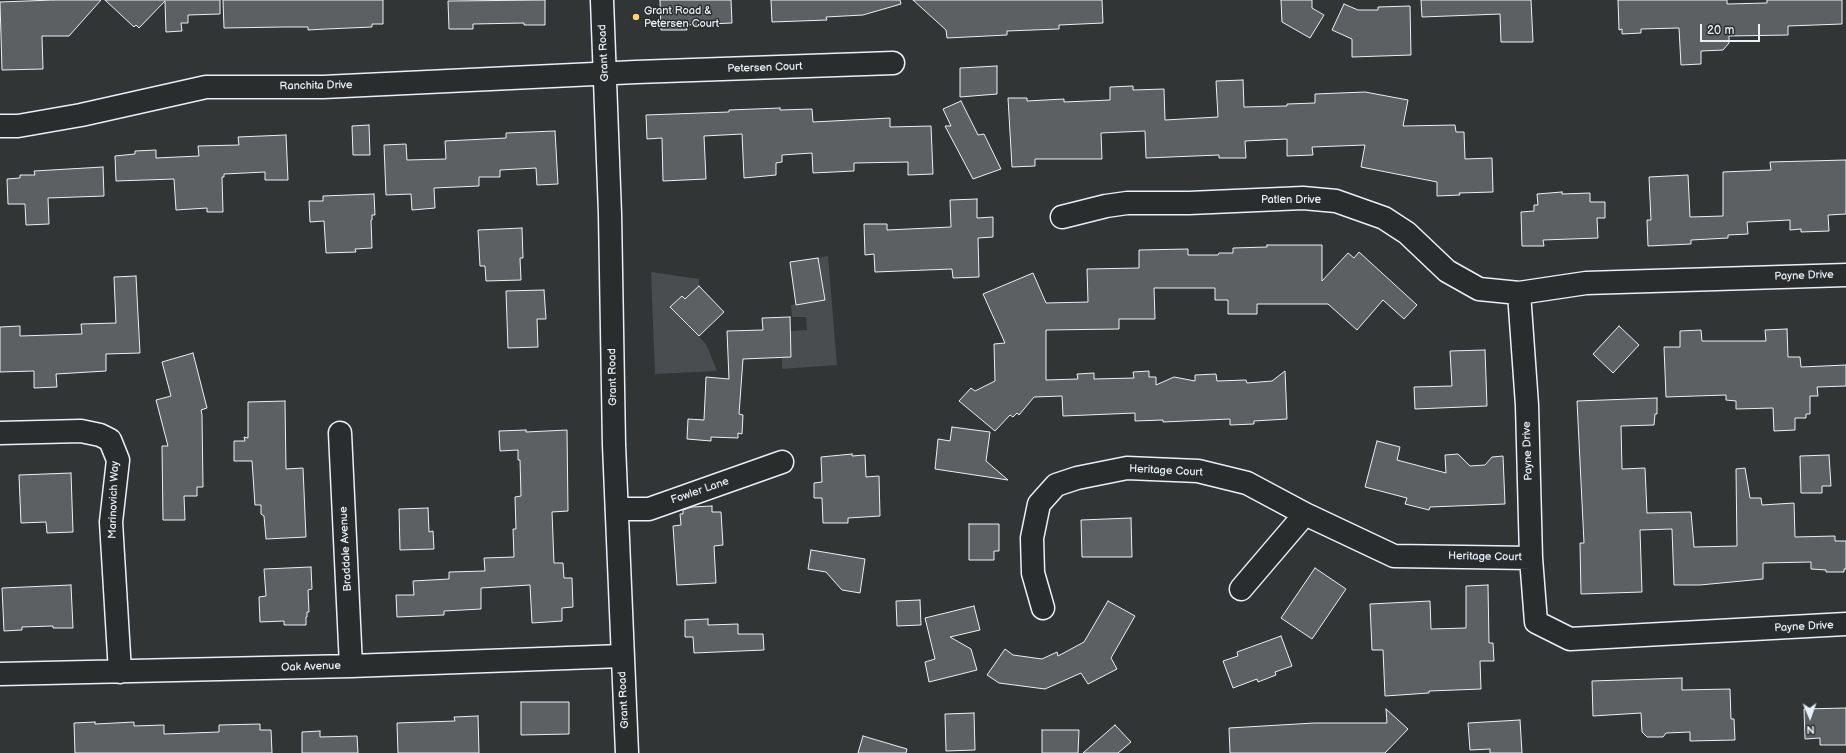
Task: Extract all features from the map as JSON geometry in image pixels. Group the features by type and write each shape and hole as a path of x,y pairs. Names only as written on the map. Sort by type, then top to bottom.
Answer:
{"street":[{"name":"Grant Road","path":"602,0 617,509 627,753"},
{"name":"Petersen Court","path":"636,72 893,63"},
{"name":"Ranchita Drive","path":"0,126 18,126 81,115 206,87 323,87 605,75 636,72"},
{"name":"Patlen Drive","path":"1062,217 1106,206 1126,203 1189,203 1303,198 1336,201 1384,218 1407,233 1447,271 1479,289 1519,293"},
{"name":"Payne Drive","path":"1846,275 1586,282 1519,293 1527,404 1531,558 1536,622 1570,639 1846,624"},
{"name":"Marinovich Way","path":"0,433 81,431 100,435 110,440 118,460 111,522 120,672"},
{"name":"Braddale Avenue","path":"340,433 351,666"},
{"name":"Fowler Lane","path":"617,509 649,509 782,462"},
{"name":"Heritage Court","path":"1043,608 1033,573 1032,538 1039,504 1056,485 1077,478 1127,468 1198,471 1247,483 1305,514 1394,556 1531,558"},
{"path":"1241,589 1305,514"},
{"name":"Oak Avenue","path":"0,674 351,666 622,656"}],"shaded area":[{"path":"828,256 837,365 782,369 782,357 791,357 790,331 807,330 806,317 792,317 791,305 825,300 824,290 819,291 818,277 821,277 818,258"},
{"path":"651,272 699,279 699,286 685,299 682,296 670,307 706,344 717,371 655,374"}],"building":[{"path":"101,0 69,36 42,36 43,69 2,70 0,2"},
{"path":"105,0 220,0 220,14 188,15 188,23 181,23 182,31 166,32 165,1 139,28 136,25 134,27"},
{"path":"223,0 383,0 383,24 372,24 372,27 308,30 308,27 224,28"},
{"path":"545,0 545,25 524,25 524,23 473,24 473,29 449,29 448,1"},
{"path":"660,0 731,0 732,23 686,25 687,30 661,30"},
{"path":"771,0 900,0 901,4 863,15 826,17 827,20 772,22"},
{"path":"913,0 1102,0 1103,23 1059,25 1059,29 1007,31 1007,35 947,38 946,30"},
{"path":"1281,0 1312,0 1312,8 1324,15 1310,38 1282,22"},
{"path":"1421,0 1531,0 1533,42 1501,42 1500,14 1422,17"},
{"path":"1618,0 1727,0 1727,4 1767,3 1767,0 1842,0 1842,24 1788,26 1788,35 1729,36 1729,43 1723,50 1701,51 1701,64 1681,65 1679,28 1641,29 1641,33 1622,34 1622,29 1619,30"},
{"path":"1344,4 1358,10 1378,10 1378,7 1410,6 1411,55 1352,57 1352,39 1332,30"},
{"path":"997,66 997,94 960,97 960,68"},
{"path":"1243,80 1244,107 1287,106 1287,104 1315,103 1315,94 1365,92 1408,100 1403,126 1455,125 1456,132 1464,132 1465,159 1492,158 1493,192 1459,193 1460,195 1437,196 1437,182 1361,167 1365,145 1312,147 1313,155 1287,156 1287,139 1245,141 1246,158 1219,158 1219,155 1146,158 1145,131 1101,133 1102,159 1035,159 1035,166 1012,167 1008,98 1027,98 1027,101 1064,99 1064,102 1110,100 1110,87 1133,86 1133,90 1164,89 1165,120 1218,117 1216,81"},
{"path":"961,101 978,135 984,134 1001,169 973,179 945,126 951,126 943,109"},
{"path":"780,108 780,110 812,109 813,122 890,118 890,127 931,126 933,174 908,175 908,162 854,163 854,171 813,173 812,153 782,155 782,162 776,163 776,175 744,178 742,134 704,136 706,179 663,181 662,138 647,139 646,115 729,112 729,110"},
{"path":"369,125 370,155 353,155 352,126"},
{"path":"555,131 558,184 537,185 536,168 500,170 500,177 479,177 479,186 434,188 435,208 412,210 411,194 386,195 384,145 406,144 407,160 446,159 445,141 506,138 506,133"},
{"path":"286,135 288,180 265,180 265,172 224,174 224,177 222,177 223,212 207,212 207,208 176,210 174,179 116,181 115,156 135,154 135,151 156,150 156,158 199,156 198,146 239,145 238,137"},
{"path":"1846,160 1846,214 1828,215 1829,231 1801,232 1801,229 1790,230 1790,220 1747,222 1748,234 1728,235 1728,238 1691,240 1691,244 1648,246 1647,220 1651,220 1649,177 1688,175 1690,217 1723,216 1723,172 1771,170 1770,162"},
{"path":"103,167 104,196 48,198 49,224 26,225 25,204 8,204 7,179 20,178 20,175 35,175 34,171"},
{"path":"1562,192 1562,194 1590,193 1590,202 1605,202 1605,218 1597,218 1598,238 1543,240 1544,246 1522,246 1521,212 1534,211 1534,205 1538,205 1537,194"},
{"path":"374,194 375,215 372,215 371,220 372,248 355,249 356,252 326,253 324,221 310,222 309,201 323,201 323,196"},
{"path":"977,199 977,218 993,217 993,237 978,238 979,277 953,278 952,269 875,272 874,254 865,255 864,224 887,224 887,230 951,227 950,200"},
{"path":"522,228 523,258 520,258 521,280 486,281 485,266 480,266 478,230"},
{"path":"1267,245 1322,245 1322,281 1348,253 1354,258 1359,252 1417,305 1404,319 1383,300 1357,330 1328,304 1257,304 1257,314 1228,314 1228,300 1215,300 1215,288 1154,288 1155,319 1119,319 1119,329 1046,330 1046,380 1078,379 1077,374 1094,373 1094,379 1134,378 1133,372 1149,371 1149,377 1156,377 1156,385 1174,377 1195,381 1195,375 1216,374 1217,381 1246,380 1247,383 1272,381 1285,371 1287,419 1254,421 1254,424 1230,425 1230,419 1163,422 1163,420 1135,421 1135,413 1063,416 1062,396 1034,397 1019,415 1017,413 1013,417 1010,415 995,431 959,401 971,388 975,391 995,381 994,344 1005,343 983,294 1033,273 1046,303 1088,302 1087,269 1139,268 1139,250 1188,249 1188,255 1218,255 1219,253 1233,253 1233,248 1267,247"},
{"path":"818,258 825,300 796,305 790,262"},
{"path":"136,276 140,353 106,354 106,371 56,374 57,387 34,388 34,371 0,372 0,327 20,326 20,336 82,334 81,324 116,323 114,277"},
{"path":"699,286 724,312 699,336 670,307 682,296 685,299"},
{"path":"544,290 546,319 537,319 538,347 508,348 506,291"},
{"path":"790,317 791,357 743,359 739,414 743,415 742,434 738,433 738,438 711,437 711,441 687,439 688,419 704,420 706,377 729,379 727,331 763,330 762,318"},
{"path":"1619,326 1639,345 1613,373 1593,354"},
{"path":"1787,329 1788,357 1800,357 1801,367 1846,365 1846,386 1817,387 1818,396 1810,396 1810,414 1806,414 1806,418 1795,418 1795,430 1774,431 1773,408 1736,409 1736,401 1726,400 1726,395 1666,397 1664,347 1680,347 1680,331 1701,330 1702,341 1766,341 1765,330"},
{"path":"1485,350 1487,406 1415,409 1414,387 1452,386 1450,351"},
{"path":"193,353 207,408 201,410 203,487 197,487 197,496 184,496 185,520 163,520 162,446 168,446 156,400 171,396 162,362"},
{"path":"1657,398 1657,414 1655,414 1654,425 1621,426 1622,469 1645,468 1647,513 1691,512 1694,547 1737,546 1736,469 1745,468 1750,498 1761,498 1762,505 1794,503 1795,537 1835,536 1835,541 1846,541 1846,569 1844,569 1844,572 1826,572 1826,570 1811,569 1811,562 1763,563 1763,579 1700,585 1674,585 1672,529 1640,530 1642,592 1581,594 1580,543 1584,543 1577,401"},
{"path":"285,401 286,469 303,468 306,537 266,539 264,516 261,514 261,505 255,505 252,461 234,461 234,441 245,441 244,437 248,438 248,402"},
{"path":"952,427 990,432 986,461 1008,480 935,469 938,439 950,441"},
{"path":"526,430 526,432 567,430 568,511 552,512 554,563 563,563 564,578 572,578 573,607 562,608 562,621 532,623 530,585 481,588 481,609 444,611 444,615 397,617 396,595 414,595 413,581 449,579 449,572 485,571 484,558 514,557 513,529 516,529 515,497 521,496 520,460 518,460 518,450 500,451 499,431"},
{"path":"1377,441 1400,447 1397,460 1446,473 1445,455 1458,454 1470,466 1485,465 1492,457 1503,456 1505,504 1430,507 1429,510 1405,504 1407,498 1365,487"},
{"path":"852,454 852,456 865,455 866,477 879,476 880,516 848,518 848,523 823,523 822,498 814,498 814,483 822,482 821,457"},
{"path":"1829,455 1831,486 1822,486 1822,493 1801,493 1800,456"},
{"path":"71,473 73,532 47,533 46,522 21,523 19,475"},
{"path":"712,506 712,512 721,512 723,545 714,546 716,583 677,585 673,526 681,525 680,514 683,514 683,510 692,507"},
{"path":"428,508 429,532 433,531 434,549 400,550 399,509"},
{"path":"1131,518 1132,557 1082,557 1081,520"},
{"path":"969,524 999,524 999,551 994,551 994,560 969,560"},
{"path":"811,550 865,559 860,593 842,590 826,572 808,569"},
{"path":"311,567 312,589 308,590 309,612 307,612 306,625 284,625 284,621 260,622 259,597 266,596 264,569"},
{"path":"1315,568 1346,589 1312,639 1281,618"},
{"path":"71,585 73,628 53,628 53,626 22,627 22,630 4,631 2,588"},
{"path":"1488,585 1489,643 1493,643 1494,661 1480,661 1481,689 1429,691 1429,693 1385,696 1383,650 1372,650 1370,604 1430,601 1431,629 1466,628 1466,586"},
{"path":"920,600 921,625 897,626 896,601"},
{"path":"1108,601 1135,616 1111,658 1117,669 1088,684 1081,673 1045,689 999,683 987,675 1005,649 1013,655 1042,659 1057,652 1058,656 1084,642"},
{"path":"974,606 980,630 950,637 971,649 977,670 929,682 925,662 935,659 925,618"},
{"path":"708,619 708,625 738,624 738,634 763,634 764,650 694,653 693,637 685,637 685,620"},
{"path":"1281,636 1292,666 1275,672 1276,675 1258,682 1257,679 1233,688 1223,661 1238,656 1237,652"},
{"path":"1682,678 1682,690 1730,689 1731,719 1734,719 1735,740 1690,741 1690,732 1666,733 1663,737 1647,737 1642,732 1641,713 1593,716 1592,681"},
{"path":"521,702 569,702 569,734 521,735"},
{"path":"1846,708 1846,745 1820,745 1820,738 1805,739 1804,709"},
{"path":"1386,709 1408,729 1385,753 1230,753 1229,728 1314,723 1387,723"},
{"path":"974,713 975,750 946,751 945,714"},
{"path":"478,716 479,753 398,753 397,723 455,721 454,717"},
{"path":"1520,720 1522,753 1490,753 1490,749 1470,750 1468,723"},
{"path":"95,722 95,724 134,722 134,726 164,725 164,734 219,732 219,725 260,724 260,730 271,730 272,753 75,753 74,723"},
{"path":"1115,725 1131,742 1118,753 1083,753"},
{"path":"1042,730 1079,730 1078,753 1042,753"},
{"path":"320,731 320,737 357,736 358,753 302,753 302,732"},
{"path":"863,736 907,749 906,753 858,753"}],"place":[{"name":"Grant Road & Petersen Court","path":"636,17"}]}
